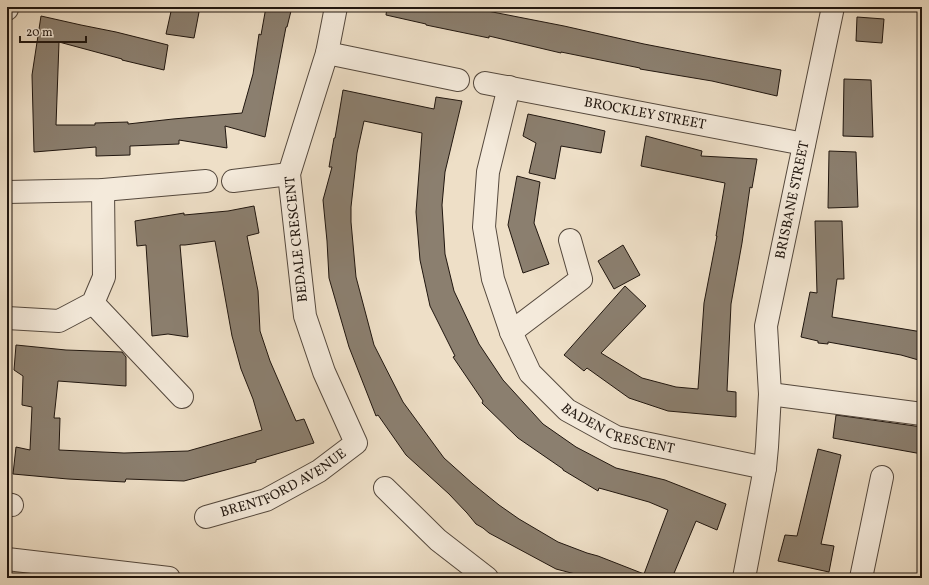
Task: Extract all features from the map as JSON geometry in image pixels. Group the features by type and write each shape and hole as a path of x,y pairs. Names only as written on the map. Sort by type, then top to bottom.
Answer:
{"street":[{"name":"BEDALE CRESCENT","path":"336,7 327,53 289,174 305,316 324,372 356,443"},
{"name":"BRISBANE STREET","path":"744,578 765,468 770,394 766,326 833,7"},
{"path":"327,53 458,80"},
{"name":"BROCKLEY STREET","path":"485,83 804,144"},
{"name":"BADEN CRESCENT","path":"509,87 488,172 484,227 493,279 511,332 530,373 567,410 616,437 765,468"},
{"path":"233,181 289,174"},
{"path":"7,192 103,190 206,181"},
{"path":"7,318 59,321 93,302 104,277 103,190"},
{"path":"511,332 581,279 570,240"},
{"path":"93,302 182,397"},
{"path":"770,394 922,414"},
{"name":"BRENTFORD AVENUE","path":"206,517 266,500 319,472 356,443"},
{"path":"861,578 882,477"},
{"path":"385,488 438,540 487,578"},
{"path":"7,559 169,578"}],"building":[{"path":"172,7 200,7 194,38 166,34"},
{"path":"266,7 292,7 286,27 265,137 225,126 227,148 179,140 179,144 130,146 130,155 96,156 96,147 34,152 32,75 41,16 168,45 164,70 59,42 56,125 95,125 95,123 128,122 128,124 242,113 253,74 259,34 261,35"},
{"path":"387,7 467,7 564,26 644,44 781,70 777,96 712,81 640,69 561,53 489,36 489,38 426,25 386,15"},
{"path":"857,17 884,19 882,43 856,41"},
{"path":"844,79 871,80 873,137 843,136"},
{"path":"343,90 434,109 436,97 462,101 445,172 442,205 445,254 454,291 479,344 503,380 543,424 576,447 616,468 665,480 726,504 717,530 696,521 672,578 577,578 579,575 556,569 489,533 476,524 449,494 406,455 378,415 376,416 349,347 329,278 323,200 332,167 329,167","holes":["364,121 422,133 416,212 420,260 430,306 455,356 453,357 483,401 482,403 518,438 563,470 598,491 599,488 649,502 668,510 644,574 558,542 519,519 473,484 444,458 403,402 374,345 356,277 351,222 351,207 357,153"]},
{"path":"528,114 605,131 601,153 561,146 555,179 529,173 536,143 523,136"},
{"path":"646,136 702,151 701,156 757,159 752,188 750,187 731,304 727,391 736,392 736,417 668,411 629,398 587,368 584,371 564,355 625,286 646,306 601,353 642,378 676,387 698,389 704,303 717,236 725,183 641,166"},
{"path":"829,151 856,152 858,207 828,208"},
{"path":"517,176 540,182 534,223 549,264 523,273 508,225"},
{"path":"254,206 259,233 247,236 258,291 260,331 270,361 296,421 304,419 314,443 256,460 256,462 184,481 126,479 125,482 13,474 16,447 30,450 32,407 22,405 23,376 14,370 16,345 66,350 122,352 126,357 126,386 58,381 54,418 60,418 59,450 124,453 188,451 262,430 253,399 241,369 232,336 215,241 180,245 188,337 168,334 152,336 146,245 137,246 135,221 184,213 184,215 228,211"},
{"path":"815,221 842,221 844,279 837,279 832,317 922,332 922,361 901,355 828,342 828,344 818,343 818,341 801,337 810,292 817,293"},
{"path":"623,245 640,275 614,289 598,261"},
{"path":"836,415 922,427 922,454 833,438"},
{"path":"818,449 841,455 821,544 834,546 829,572 778,561 785,535 797,536"}]}
